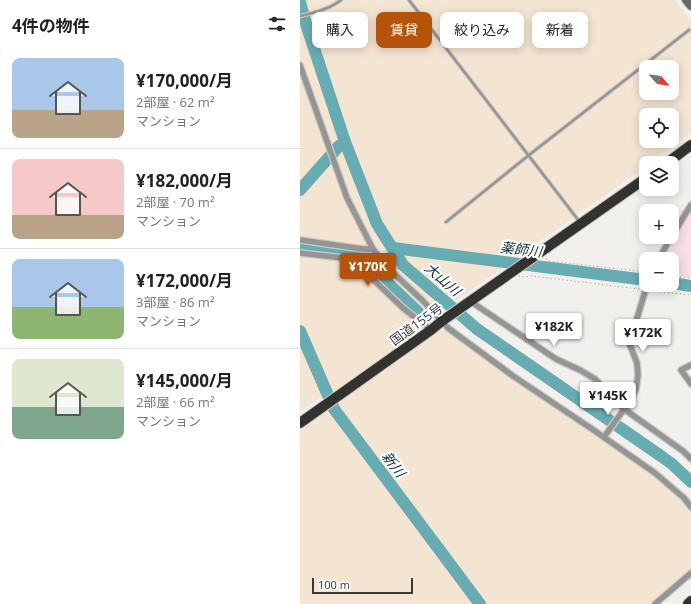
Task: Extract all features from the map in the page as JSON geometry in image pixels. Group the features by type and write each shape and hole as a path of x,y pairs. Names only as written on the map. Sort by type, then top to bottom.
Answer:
{"highway":[{"path":"676,156 691,145"},
{"name":"国道155号","path":"300,423 470,301 639,183"},
{"path":"688,604 691,601"}],"street":[{"path":"686,0 691,6"},
{"path":"300,65 346,198 373,249 387,267 448,328 514,376 655,473 684,498 691,507"},
{"path":"679,225 691,205"},
{"path":"300,240 363,249 373,249"},
{"path":"300,253 343,258 357,264 403,308 431,330"},
{"path":"604,437 636,389 638,375 637,363 630,345 645,292"},
{"path":"470,301 556,359 595,379 623,410 682,451 691,459"},
{"path":"691,365 681,370 691,384"},
{"path":"655,604 691,573"}],"lane":[{"path":"300,16 321,10 338,3 341,0"},
{"path":"409,0 581,223"},
{"path":"446,222 689,30"}],"path":[{"path":"536,255 549,261 639,271"},
{"path":"512,272 521,278 532,276 639,286"},
{"path":"679,277 691,278"},
{"path":"674,292 691,295"},
{"path":"300,345 326,405 473,604"}],"shaded area":[{"path":"300,0 675,0 691,21 691,133 679,142 679,108 639,108 639,148 670,148 660,156 639,156 639,171 439,313 424,327 423,331 336,393 321,397 300,411"},
{"path":"691,210 691,277 679,276 679,252 664,252 669,244 679,244 679,229"},
{"path":"440,331 444,331 626,455 683,501 691,512 691,568 649,604 300,604 300,431"}],"waterway":[{"name":"大山川","path":"300,2 345,142 377,224 403,265 477,329 661,456 691,482"},
{"path":"300,190 338,147 345,142"},
{"path":"300,247 346,253 364,260 418,312"},
{"name":"薬師川","path":"393,248 639,279"},
{"name":"薬師川","path":"679,284 691,286"},
{"name":"新川","path":"300,331 334,409 480,604"}]}
